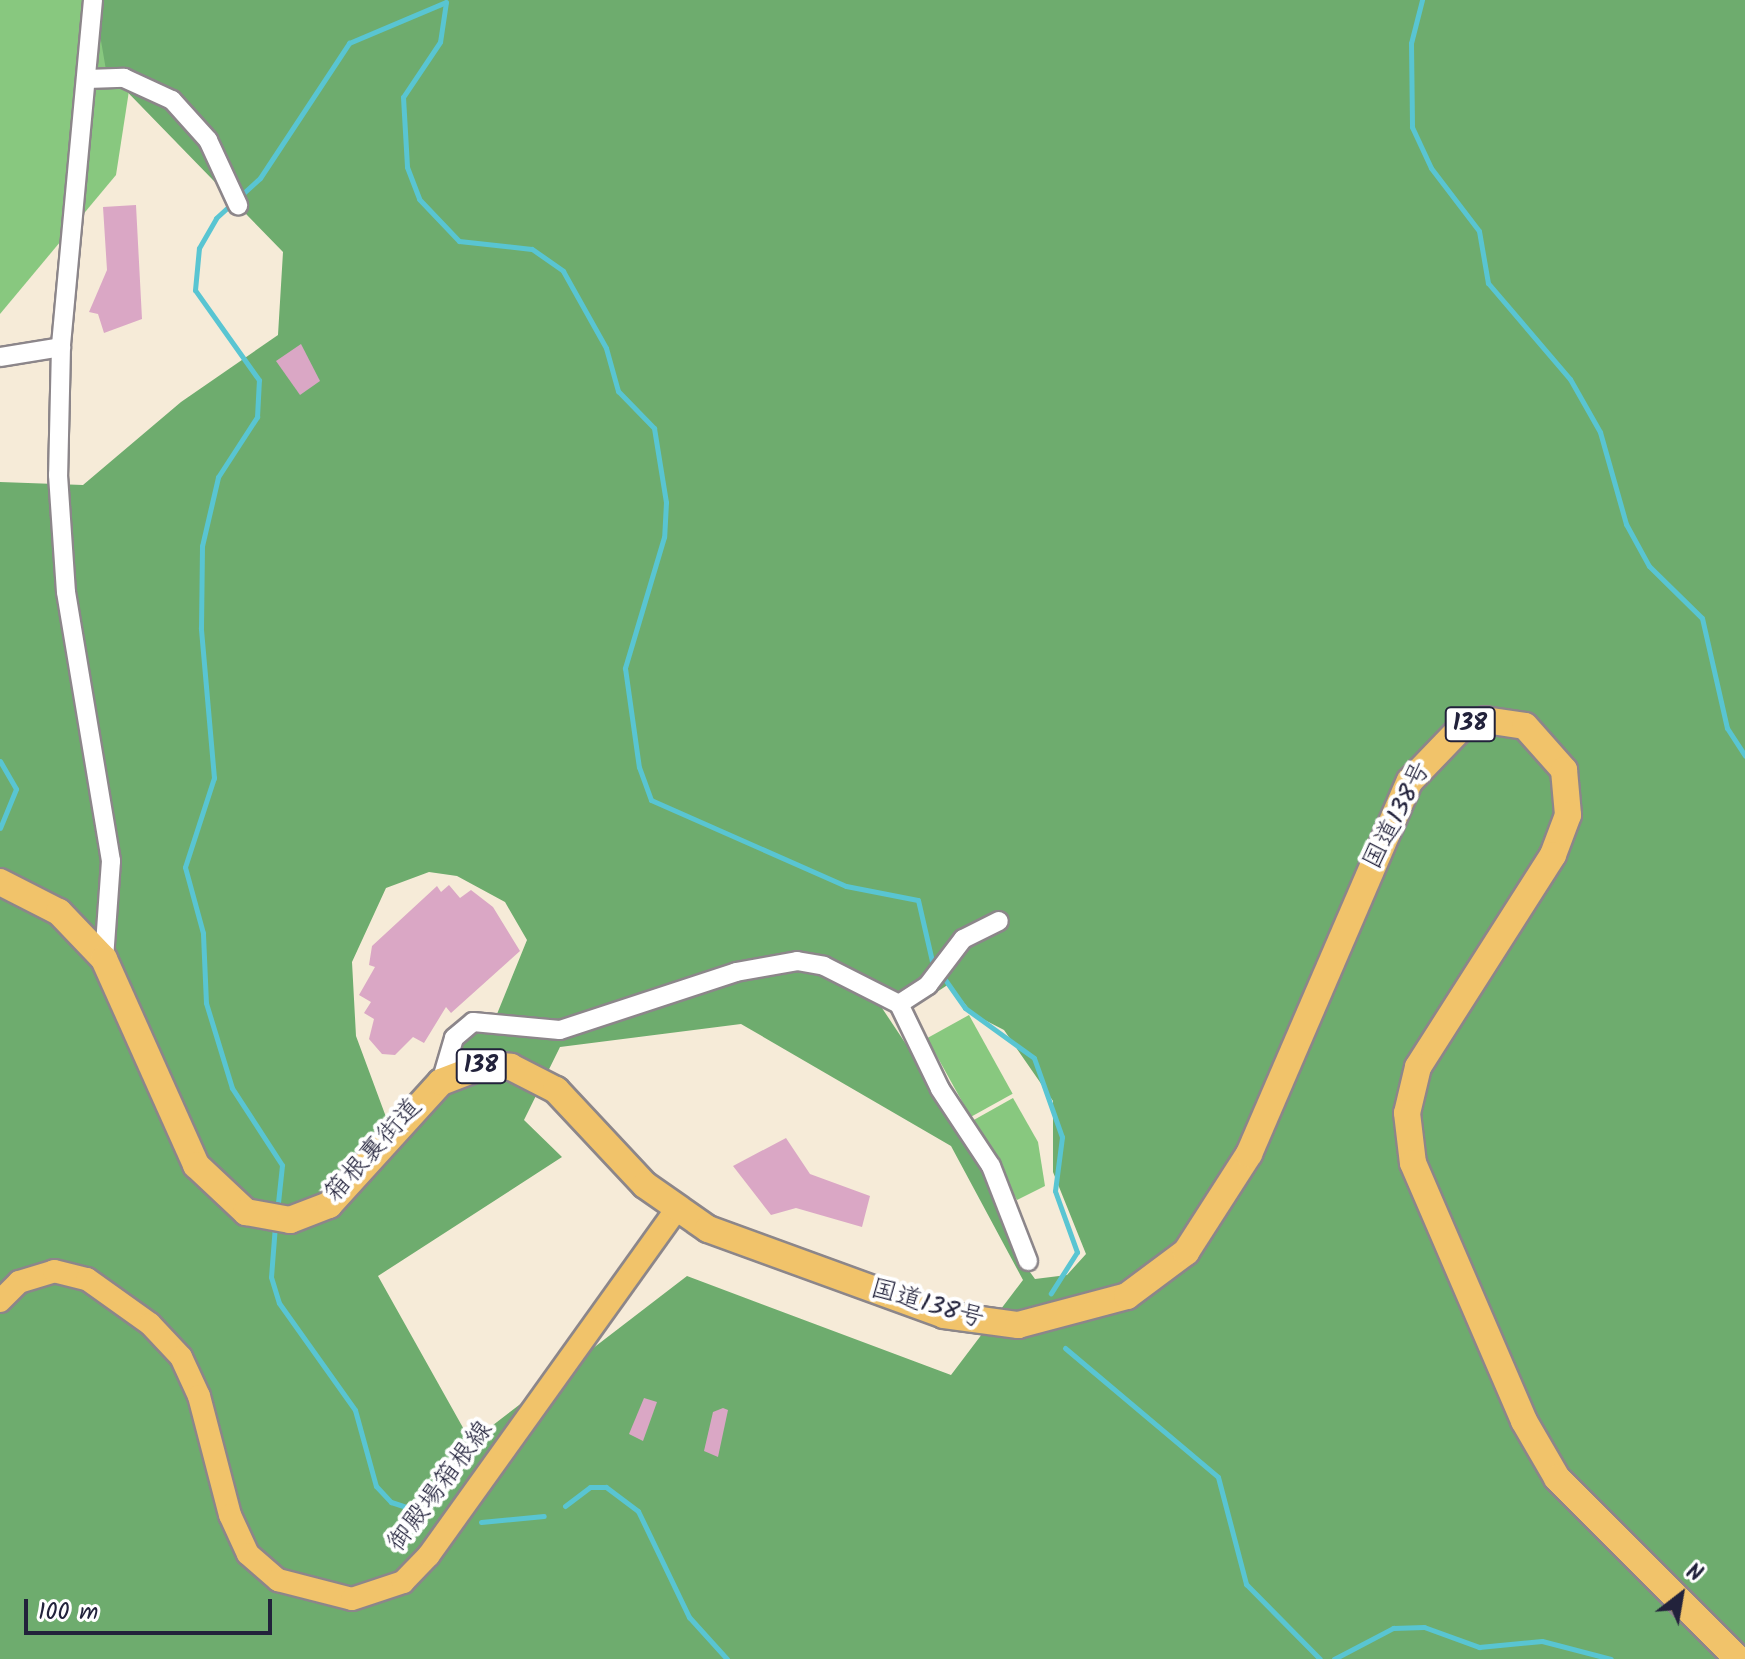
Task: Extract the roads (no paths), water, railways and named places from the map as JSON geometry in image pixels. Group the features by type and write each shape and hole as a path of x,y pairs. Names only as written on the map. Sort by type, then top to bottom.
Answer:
{"highway":[{"name":"国道138号","path":"675,1211 736,1242 981,1324 1056,1320 1127,1296 1186,1252 1230,1190 1393,817 1427,756 1463,726 1485,720 1525,726 1564,770 1566,825 1418,1067 1407,1113 1413,1163 1524,1421 1557,1478 1738,1659"},
{"name":"箱根裏街道","path":"0,882 59,912 104,959 196,1165 228,1200 263,1217 290,1220 329,1205 350,1186 441,1082 485,1065 534,1075 675,1211"}],"main road":[{"name":"御殿場箱根線","path":"0,1301 19,1282 54,1271 87,1279 150,1324 181,1357 199,1396 230,1515 248,1554 278,1580 352,1599 403,1582 429,1555 675,1211"}],"street":[{"path":"93,0 61,347 58,475 66,592 111,861 104,959"},
{"path":"87,79 124,78 172,100 208,140 238,205"},
{"path":"0,357 61,347"},
{"path":"899,1004 932,980 963,939 999,921"},
{"path":"441,1082 454,1038 473,1022 560,1030 636,999 762,966 824,966 899,1004 940,1089 991,1166 1028,1261"}],"waterway":[{"path":"1422,0 1411,43 1412,127 1431,168 1479,231 1488,283 1570,379 1600,432 1626,524 1649,566 1702,618 1727,728 1745,756"},
{"path":"446,2 440,42 403,97 407,167 419,199 459,241 532,249 563,271 606,348 618,391 654,428 666,502 664,537 625,668 639,767 651,800 846,886 918,900 932,961 965,1008 1034,1058 1062,1137 1055,1191 1077,1252 1051,1293"},
{"path":"277,1212 282,1165 232,1088 206,1003 203,933 185,867 214,778 201,628 202,546 218,477 257,417 259,380 195,290 199,248 216,218 260,178 349,43 446,2"},
{"path":"0,761 16,789 0,828"},
{"path":"275,1225 271,1277 279,1303 355,1410 376,1486 391,1502 428,1514"},
{"path":"1065,1348 1218,1477 1246,1584 1320,1659"},
{"path":"565,1506 590,1487 606,1487 638,1511 689,1617 727,1659"},
{"path":"481,1522 544,1516"},
{"path":"1334,1659 1393,1628 1424,1627 1479,1647 1542,1641 1611,1659"}]}
